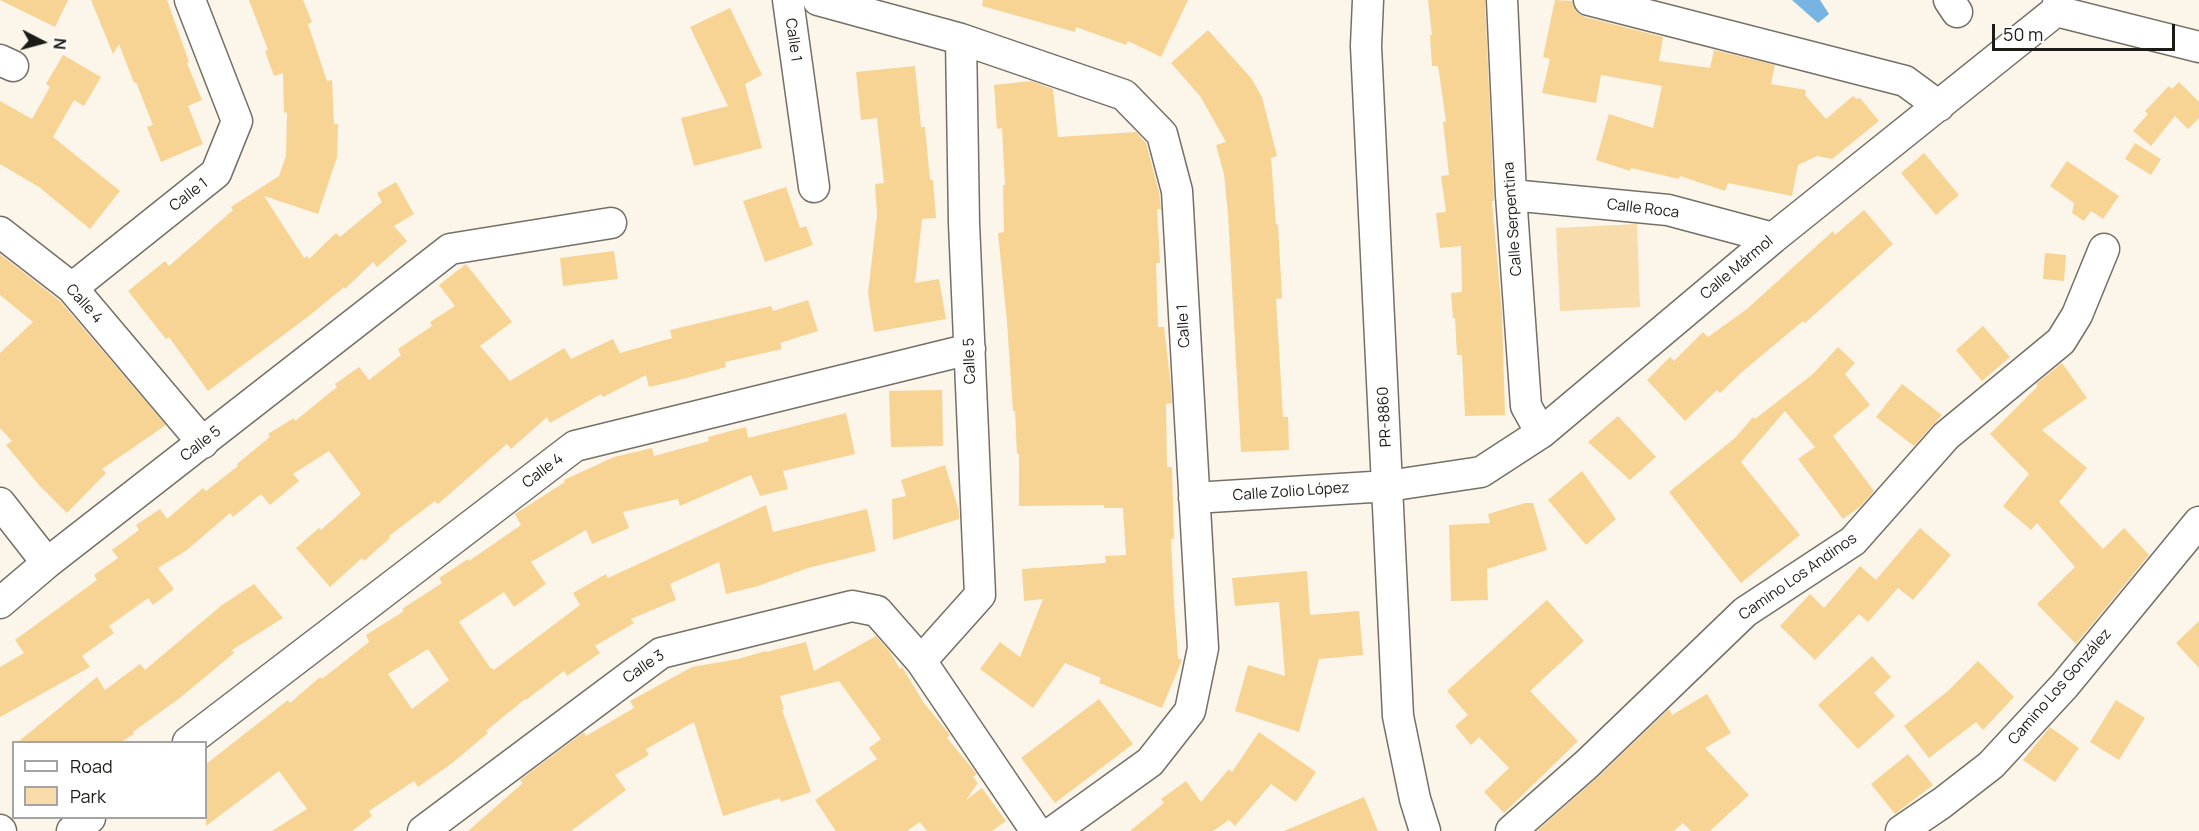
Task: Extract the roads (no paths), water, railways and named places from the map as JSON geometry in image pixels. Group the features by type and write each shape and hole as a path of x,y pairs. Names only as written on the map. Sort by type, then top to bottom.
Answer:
{"street":[{"name":"Calle 1","path":"72,288 216,173 237,121 190,0"},
{"name":"Calle 1","path":"788,0 814,187"},
{"name":"Calle 1","path":"818,0 961,39 1124,95 1162,134 1177,191 1203,648 1191,711 1150,762 1054,831"},
{"name":"PR-8860","path":"1368,0 1366,46 1398,716 1415,799 1425,831"},
{"name":"Calle Serpentina","path":"1502,0 1511,195 1526,406 1541,433"},
{"path":"1589,0 1905,81 1939,106"},
{"name":"Calle Mármol","path":"1388,486 1481,472 1541,433 1773,238 1939,106 2057,6"},
{"path":"2057,6 2199,47"},
{"name":"Calle 5","path":"921,661 980,595 964,223 961,39"},
{"name":"Calle Roca","path":"1511,195 1668,210 1773,238"},
{"name":"Calle 5","path":"0,603 47,563 450,249 611,224"},
{"name":"Calle 4","path":"0,232 72,288 203,443"},
{"name":"Camino Los Andinos","path":"1511,831 1587,764 1744,612 1853,541 1946,436 2061,340 2077,315 2104,249"},
{"name":"Calle 4","path":"189,741 574,446 970,349"},
{"name":"Calle Zolio López","path":"1194,498 1388,486"},
{"path":"0,503 47,563"},
{"name":"Camino Los González","path":"1901,831 1991,765 2066,685 2199,522"},
{"name":"Calle 3","path":"423,831 661,653 852,606 877,611 921,661 1036,831"},
{"path":"72,831 89,819"}],"water":[{"path":"1792,0 1820,0 1829,14 1818,23"}]}
